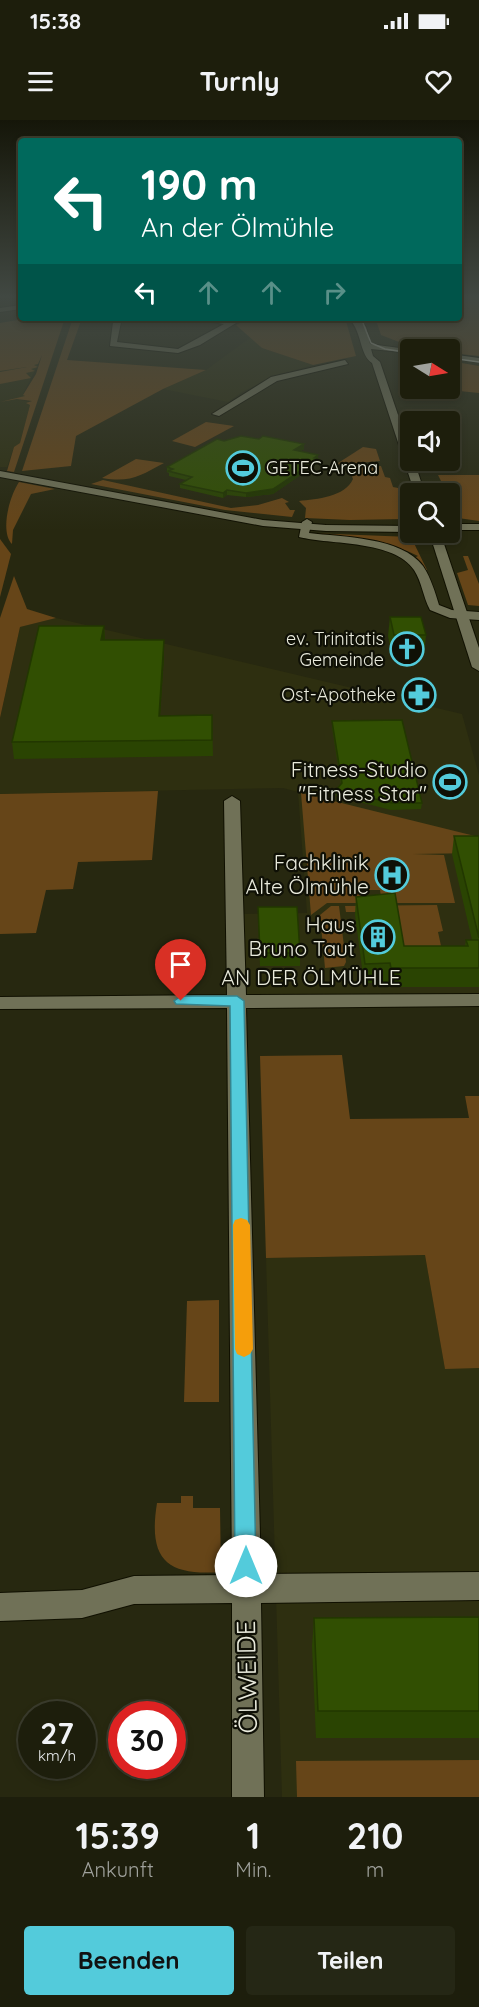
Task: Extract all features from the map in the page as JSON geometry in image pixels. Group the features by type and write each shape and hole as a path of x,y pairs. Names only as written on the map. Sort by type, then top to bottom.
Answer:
{"street":[{"path":"216,414 271,381 292,374"},
{"path":"380,374 416,483"},
{"path":"0,474 255,522 400,529"},
{"path":"306,525 400,524"},
{"path":"306,525 303,535 375,546 404,555 418,566 434,607 445,613 479,616"},
{"path":"460,527 479,527"},
{"path":"438,543 479,667"},
{"name":"ÖLWEIDE","path":"232,801 248,1797"},
{"name":"AN DER ÖLMÜHLE","path":"0,1003 479,1000"},
{"path":"0,1607 82,1604 134,1590 479,1586"}],"shaded area":[{"path":"0,374 33,374 23,394 27,397 21,400 32,402 27,404 30,405 20,443 14,447 7,467 0,467"},
{"path":"0,374 27,374 31,378 0,384"},
{"path":"36,374 46,374 14,472 7,471 14,447 20,443 30,405 26,403 32,401 17,399 0,402 25,396 23,395"},
{"path":"54,374 196,374 163,389 76,436 71,466 22,471"},
{"path":"196,374 280,374 242,392 228,402 163,389"},
{"path":"460,374 479,374 479,393 460,391"},
{"path":"206,422 234,426 195,447 172,441"},
{"path":"363,447 376,449 380,461 335,465"},
{"path":"136,459 164,463 128,479 102,478"},
{"path":"381,466 385,477 390,478 393,487 398,488 400,519 305,518 306,508 299,501 330,496 344,490 353,479 348,467"},
{"path":"438,475 479,475 479,521 460,518 460,483 442,483"},
{"path":"103,480 231,508 258,505 282,498 289,502 285,503 290,510 295,510 292,517 225,510 91,484"},
{"path":"19,482 55,489 31,494 13,530 12,544 8,539 7,514"},
{"path":"309,533 400,537 400,543 414,543 427,570 422,570 412,559 418,556 399,548 337,535 333,538"},
{"path":"0,539 11,554 0,597"},
{"path":"463,556 468,556 479,584 479,606 468,605 457,573 468,570"},
{"path":"14,576 27,609 56,618 20,627 0,718 0,618"},
{"path":"56,618 462,714 479,775 479,994 243,995 242,914 307,913 298,792 283,788 0,794 0,718 20,627"},
{"path":"158,791 152,860 78,862 73,889 46,890 36,933 0,934 0,794"},
{"path":"301,793 479,837 479,853 413,854 444,855 455,903 382,903 380,890 365,890 366,903 327,903 311,915"},
{"path":"437,905 443,931 438,932 445,964 404,965 394,912 346,912 345,906"},
{"path":"331,906 339,906 346,962 344,966 325,968 320,915"},
{"path":"342,1055 350,1119 469,1118 465,1096 479,1096 479,1368 445,1369 425,1255 266,1258 260,1056"},
{"path":"425,1255 445,1368 479,1368 479,1797 282,1797 266,1258"},
{"path":"219,1300 219,1402 184,1402 187,1301"},
{"path":"181,1496 193,1496 193,1508 220,1508 221,1572 187,1571 174,1567 165,1560 159,1550 155,1538 157,1503 181,1503"},
{"path":"479,1760 479,1797 297,1797 296,1761"}],"building":[{"name":"GETEC-Arena","path":"241,436 259,439 263,436 304,444 294,450 318,455 314,458 318,459 273,489 246,493 227,490 223,493 180,484 192,477 168,471 173,469 167,467 217,439 224,441"},
{"path":"390,617 421,617 426,635 394,635"},
{"path":"39,626 104,626 101,640 164,640 159,716 212,715 212,740 12,742"},
{"path":"402,720 422,803 392,803 336,790 342,783 332,721"},
{"path":"454,836 479,836 479,938"},
{"path":"395,893 404,946 468,946 466,940 479,940 479,968 391,968 390,963 365,964 356,897"},
{"path":"258,907 297,907 300,953 260,953"},
{"path":"479,1617 479,1711 318,1711 314,1618"}],"slow traffic":[{"path":"241,1225 244,1349"}],"place":[{"name":"GETEC-Arena","path":"243,468"},
{"name":"ev. Trinitatis Gemeinde","path":"407,649"},
{"name":"Ost-Apotheke","path":"419,695"},
{"name":"Fitness-Studio \"Fitness Star\"","path":"450,782"},
{"name":"Fachklinik Alte Ölmühle","path":"392,875"},
{"name":"Haus Bruno Taut","path":"378,937"}],"route":[{"path":"181,1001 237,1001 246,1566"}]}
